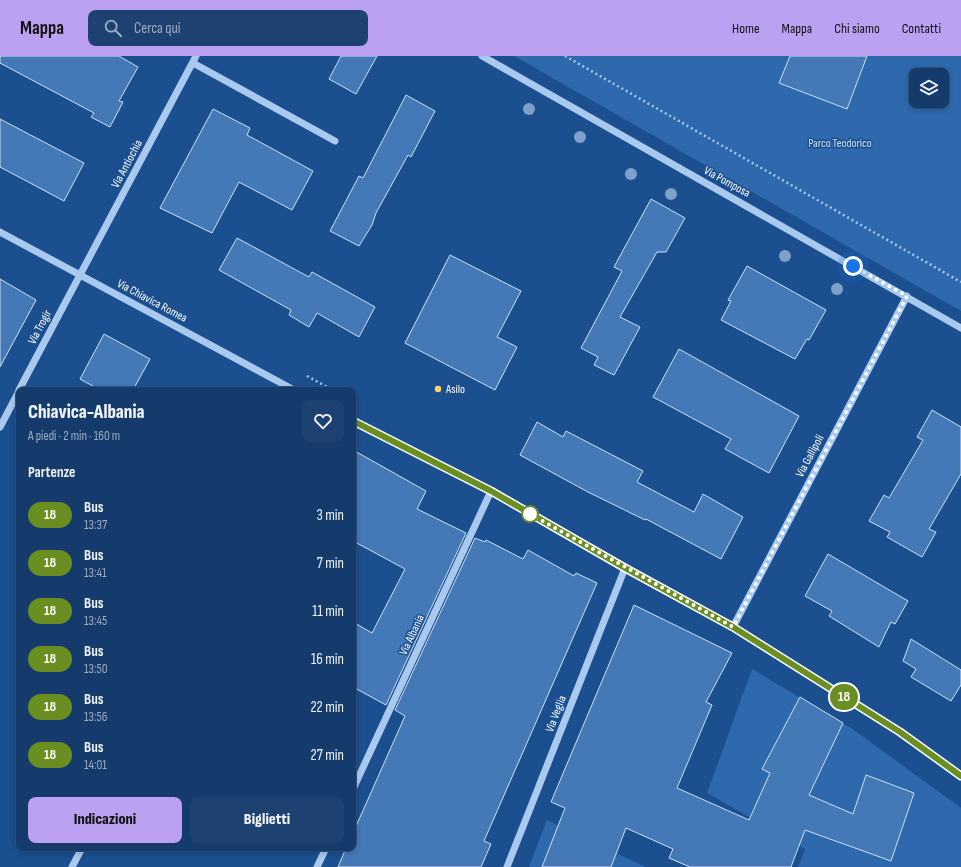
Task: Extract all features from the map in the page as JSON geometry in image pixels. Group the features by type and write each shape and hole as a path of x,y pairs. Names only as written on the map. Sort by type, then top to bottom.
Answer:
{"street":[{"name":"Via Antiochia","path":"80,275 196,56"},
{"name":"Via Pomposa","path":"482,56 961,328"},
{"path":"193,63 335,141"},
{"name":"Via Chiavica Romea","path":"0,232 288,387"},
{"name":"Via Trogir","path":"21,387 80,275"},
{"name":"Via Gallipoli","path":"733,627 907,296"},
{"name":"Via Trogir","path":"0,427 16,396"},
{"path":"356,423 491,491 625,568 733,627 900,732 961,776"},
{"name":"Via Albania","path":"356,783 491,491"},
{"name":"Via Veglia","path":"507,867 625,568"},
{"path":"72,867 80,851"},
{"path":"317,867 325,851"}],"path":[{"path":"565,56 961,282"}],"green space":[{"name":"Parco Teodorico","path":"515,56 961,56 961,311 542,72"},
{"path":"752,669 851,728 961,808 961,867 798,867 805,849 707,793"},
{"path":"547,820 645,867 529,867"}],"building":[{"path":"0,56 119,56 138,67 119,101 123,102 110,127 91,117 94,113 0,63"},
{"path":"341,56 377,56 356,94 329,79"},
{"path":"790,56 867,56 847,109 779,83"},
{"path":"406,95 435,111 411,157 408,155 376,213 372,225 359,246 330,231 359,176 363,178"},
{"path":"213,109 250,128 247,135 313,171 292,210 239,182 212,233 160,208"},
{"path":"0,119 84,163 64,201 0,167"},
{"path":"651,199 685,218 666,252 657,252 620,317 640,327 614,375 594,365 598,357 581,348 622,271 614,267"},
{"path":"237,238 309,277 312,272 375,307 359,337 317,313 309,327 289,315 291,310 219,270"},
{"path":"450,255 521,291 497,337 517,347 495,390 405,343"},
{"path":"747,266 826,310 809,340 807,339 795,359 721,320 731,301 728,300"},
{"path":"0,279 36,300 0,367"},
{"path":"104,334 150,359 135,387 95,387 80,379"},
{"path":"679,349 799,416 769,473 725,449 731,439 653,397"},
{"path":"932,410 961,427 961,474 929,529 936,532 922,557 887,537 890,532 869,521 884,495 889,498 923,440 917,437"},
{"path":"537,422 563,437 566,431 643,471 637,482 694,512 703,494 743,517 721,559 646,519 645,520 588,492 520,455"},
{"path":"356,452 426,491 417,509 466,533 386,705 356,689 356,624 372,633 405,569 356,543"},
{"path":"475,538 485,542 486,540 523,559 528,550 574,576 576,573 597,583 484,841 491,844 481,867 338,867 345,851 356,851 356,826 405,716 395,710"},
{"path":"828,554 908,601 895,624 891,622 879,647 829,616 832,611 805,596"},
{"path":"634,605 732,653 706,702 712,705 677,788 749,820 770,773 762,769 800,697 843,723 809,795 853,814 866,775 914,793 891,861 805,830 791,867 690,867 669,858 673,849 626,828 611,867 542,867 565,808 551,802"},
{"path":"911,639 961,670 961,685 951,701 911,677 916,669 903,661"}],"bus line":[{"name":"18","path":"356,423 491,491 625,568 733,627 900,732 961,776"}],"place":[{"name":"Asilo","path":"438,389"}],"route":[{"path":"530,514 733,627 907,296 853,266"}]}
